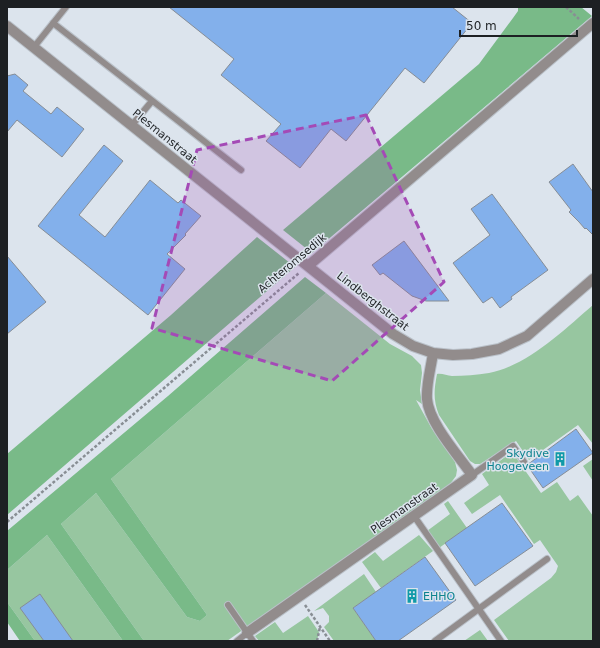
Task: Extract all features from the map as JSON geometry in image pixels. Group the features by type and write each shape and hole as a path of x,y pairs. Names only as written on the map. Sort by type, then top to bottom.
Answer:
{"street":[{"name":"Achteromsedijk","path":"308,266 591,25"},
{"name":"Plesmanstraat","path":"7,26 308,266"},
{"name":"Lindberghstraat","path":"308,266 393,334 413,346 433,353 460,355 499,349 527,336 593,280"},
{"path":"433,353 427,393 429,410 435,423 472,475"},
{"name":"Plesmanstraat","path":"250,637 299,597 472,475"}],"lane":[{"path":"34,47 66,7"},
{"path":"53,23 241,170"},
{"path":"132,125 152,101"},
{"path":"472,475 513,446 524,462"},
{"path":"414,516 500,641"},
{"path":"435,641 547,559"},
{"path":"228,605 250,637 237,641"}],"path":[{"path":"566,7 591,25"},
{"name":"Achteromsedijk","path":"7,522 308,266"},
{"path":"299,597 330,641"},
{"path":"317,641 320,627"}],"highlighted area":[{"path":"366,115 444,282 332,381 152,328 197,150"}],"green space":[{"path":"518,7 581,7 592,16 312,253 283,230 479,64 518,11"},
{"path":"257,237 295,267 7,515 7,454 171,315"},
{"path":"305,277 326,293 111,479 207,615 200,621 187,617 96,493 61,524 144,641 123,641 47,535 7,570 7,531 168,396"},
{"path":"326,293 390,344 412,356 421,365 422,373 420,390 422,404 416,400 432,429 455,462 457,470 456,476 450,484 227,641 144,641 61,524 96,493 187,617 200,621 207,615 111,479"},
{"path":"593,305 593,444 578,425 529,460 516,441 480,464 475,464 470,461 439,415 435,395 437,374 452,376 484,374 503,369 517,363 544,346"},
{"path":"512,452 541,493 557,482 570,501 578,495 593,516 593,641 509,641 494,620 551,578 556,572 558,566 540,540 534,544 500,495 472,514 464,503 489,485 482,474"},
{"path":"593,459 593,481 583,466"},
{"path":"448,501 467,528 439,548 427,531 450,514 444,504"},
{"path":"47,535 123,641 35,641 7,602 7,570"},
{"path":"419,535 433,551 381,588 362,562 375,552 383,561"},
{"path":"364,574 376,592 353,608 376,641 334,641 324,627 329,622 329,616 323,608 314,611"},
{"path":"7,602 35,641 20,641 7,622"},
{"path":"308,616 319,632 317,641 259,641 255,636 275,622 283,633"},
{"path":"480,630 488,641 464,641"}],"building":[{"path":"169,7 452,7 472,23 424,83 405,68 346,141 331,129 300,168 266,141 281,124 221,75 234,59"},
{"path":"15,74 28,85 23,91 51,114 57,107 84,129 62,157 17,120 7,132 7,76"},
{"path":"104,145 123,161 79,215 105,237 150,180 178,203 181,200 201,216 185,234 186,235 167,254 185,269 148,315 38,226"},
{"path":"573,164 593,192 593,235 586,228 585,229 569,212 571,210 549,182"},
{"path":"492,194 548,270 511,297 512,299 500,308 492,297 483,303 453,263 490,235 471,209"},
{"path":"404,241 449,301 426,301 412,296 383,273 380,275 372,265"},
{"path":"7,256 46,302 7,334"},
{"name":"Skydive Hoogeveen","path":"576,429 593,453 543,488 527,465"},
{"path":"502,503 533,546 475,586 445,543"},
{"name":"EHHO","path":"425,557 456,600 398,641 376,641 353,608"},
{"path":"40,594 73,641 44,641 20,608"}],"place":[{"name":"Skydive Hoogeveen","path":"560,459"},
{"name":"EHHO","path":"412,596"}]}
